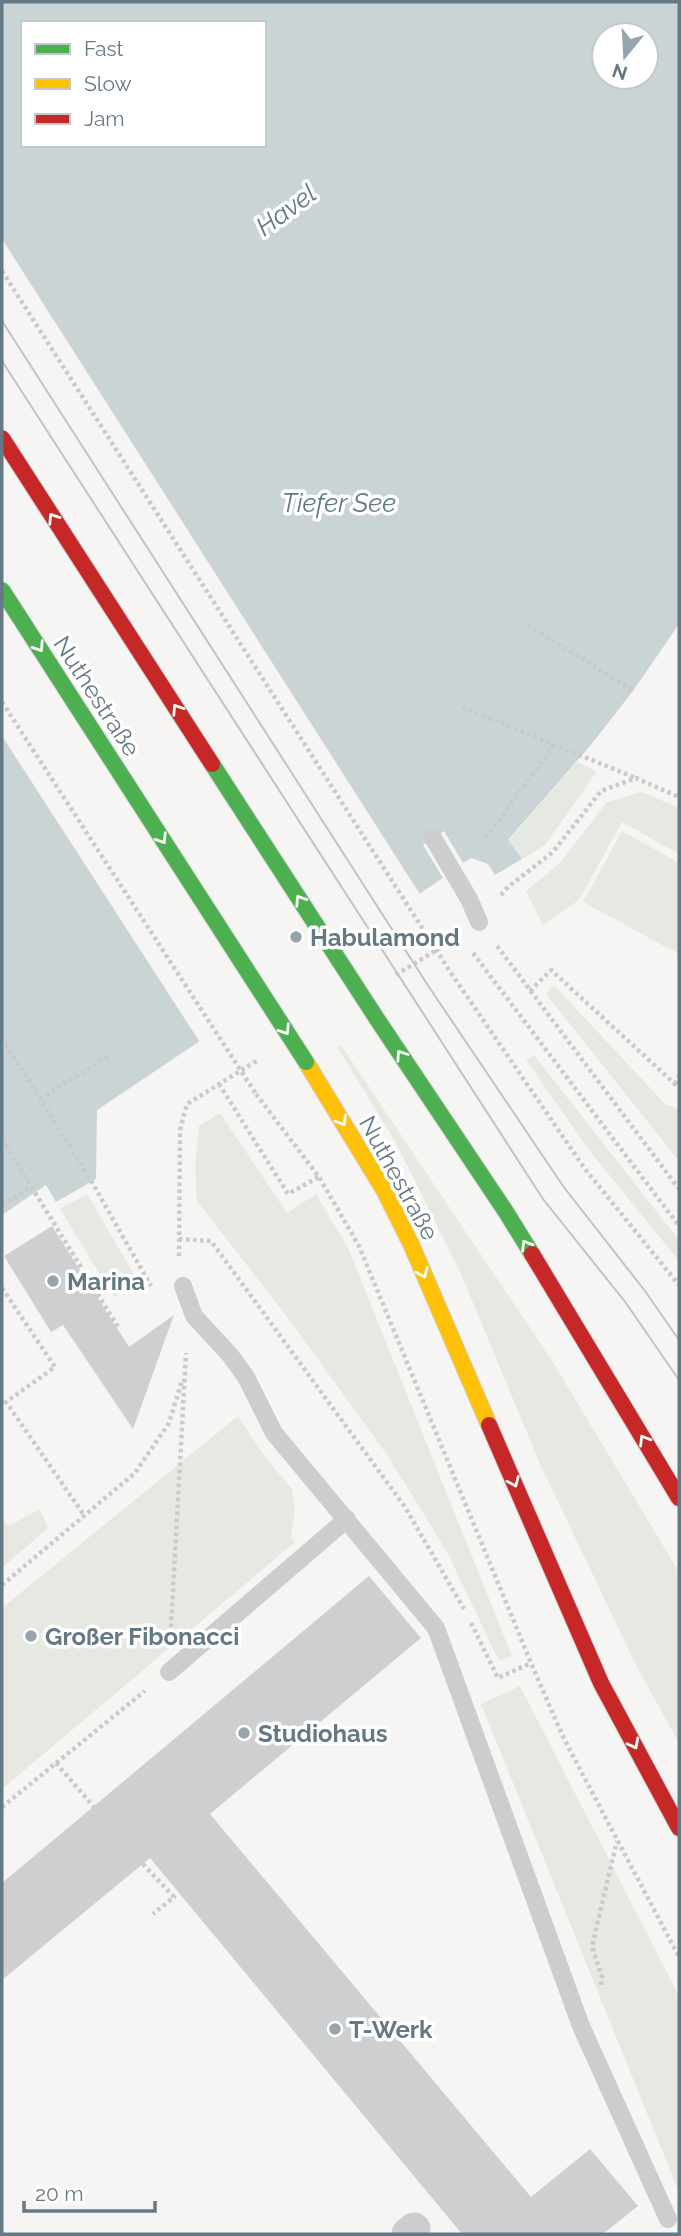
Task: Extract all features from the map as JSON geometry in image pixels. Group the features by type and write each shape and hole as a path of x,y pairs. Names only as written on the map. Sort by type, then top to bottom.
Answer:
{"highway":[{"path":"2,438 377,1019 506,1212 679,1498"},
{"name":"Nuthestraße","path":"2,590 306,1062 384,1190 411,1244 601,1684 679,1828"}],"lane":[{"path":"433,838 469,899 479,922"},
{"path":"183,1286 194,1317 230,1355 246,1377 274,1433 436,1628 581,2026 668,2219"},
{"path":"169,1672 347,1519"}],"path":[{"path":"2,271 452,973 585,1169 679,1285"},
{"path":"528,625 633,691"},
{"path":"2,702 256,1094 319,1177 359,1246 564,1739 679,1958"},
{"path":"462,707 679,797"},
{"path":"486,838 554,745"},
{"path":"508,887 553,852 601,791 636,778"},
{"path":"479,922 679,1189"},
{"path":"468,946 679,1226"},
{"path":"530,991 551,970 677,1084 679,1076"},
{"path":"2,1038 93,1184 153,1289"},
{"path":"40,1099 110,1055"},
{"path":"319,1177 288,1194 219,1084 187,1104 180,1130 179,1239 211,1241 405,1507 461,1602 498,1678 531,1663"},
{"path":"3,1143 118,1326"},
{"path":"2,1206 31,1186"},
{"path":"2,1289 55,1367 6,1402 84,1516"},
{"path":"2,1585 135,1473 169,1423 184,1373 169,1672 2,1807"},
{"path":"56,1763 94,1807"},
{"path":"581,2026 598,2018 602,1977 592,1946 617,1840"},
{"path":"143,1864 174,1898 153,1914"}],"shaded area":[{"path":"577,762 596,771 593,777 545,845 522,859 508,841"},
{"path":"642,792 679,808 679,854 622,822 579,900 543,925 526,891 560,863 607,802"},
{"path":"622,831 679,863 679,954 583,902"},
{"path":"554,985 665,1104 679,1109 679,1161 546,994"},
{"path":"341,1045 554,1364 679,1572 679,1743 636,1665 540,1464 461,1274 396,1143 338,1048"},
{"path":"534,1055 679,1240 679,1261 589,1150 526,1060"},
{"path":"220,1113 287,1213 316,1194 349,1250 512,1656 499,1661 447,1552 388,1456 285,1314 197,1201 195,1168 199,1126"},
{"path":"87,1194 139,1283 114,1297 60,1209"},
{"path":"238,1416 265,1457 292,1489 295,1508 291,1537 295,1542 2,1789 2,1608"},
{"path":"40,1509 48,1528 2,1568 2,1518 8,1526"},
{"path":"520,1686 679,1996 679,2192 481,1704"}],"water":[{"name":"Tiefer See","path":"2,2 679,2 679,624 633,691 590,746 508,840 522,859 495,875 488,864 471,858 463,863 444,831 423,845 443,878 97,1110 96,1179 56,1202 46,1185 2,1215"}],"pier":[{"path":"2,239 421,896 201,1044 2,736"}],"building":[{"path":"52,1226 129,1347 174,1315 133,1429 63,1325 51,1332 4,1256"},
{"path":"369,1576 421,1638 210,1814 531,2197 590,2149 638,2206 603,2234 462,2234 150,1858 2,1980 2,1883"}],"tram line":[{"path":"2,321 429,987 563,1186 645,1291 679,1340"},
{"path":"2,361 543,1199 626,1303 679,1380"}],"traffic: fast":[{"path":"2,590 306,1062"},
{"path":"212,764 377,1019"},
{"path":"377,1019 532,1254"}],"traffic: slow":[{"path":"306,1062 384,1190 411,1244 489,1425"}],"traffic: jam":[{"path":"2,438 212,764"},
{"path":"532,1254 679,1498"},
{"path":"489,1425 601,1683 679,1828"}],"place":[{"name":"Habulamond","path":"296,937"},
{"name":"Marina","path":"53,1281"},
{"name":"Großer Fibonacci","path":"31,1636"},
{"name":"Studiohaus","path":"244,1733"},
{"name":"T-Werk","path":"335,2029"}],"water label":[{"name":"Havel","path":"286,210"}]}
